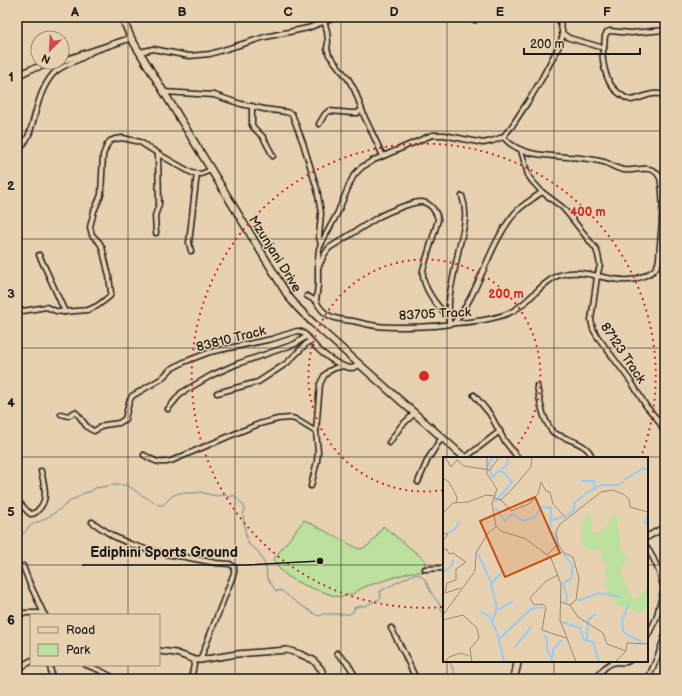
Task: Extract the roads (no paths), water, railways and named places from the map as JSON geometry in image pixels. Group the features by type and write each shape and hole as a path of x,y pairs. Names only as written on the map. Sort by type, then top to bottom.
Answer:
{"main road":[{"name":"Mzunjani Drive","path":"122,17 131,38 288,296 304,314 464,457"},
{"path":"514,679 518,662"}],"street":[{"path":"125,25 128,17"},
{"path":"323,17 327,31 327,48 329,56 350,80 362,110 384,156"},
{"path":"140,52 159,49 189,56 204,55 271,35 308,28 336,17"},
{"path":"316,301 321,245 337,214 354,175 366,165 384,156 417,141 436,135 452,136 483,143 503,138 541,80 559,46 562,34 559,17"},
{"path":"665,30 631,33 607,32 602,52 602,58 611,86 624,97 631,100 649,94 665,95"},
{"path":"562,34 569,38 604,48"},
{"path":"70,58 131,38"},
{"path":"17,153 29,133 36,108 50,77 58,69 87,56 93,51"},
{"path":"17,76 30,70"},
{"path":"164,92 214,95 252,106 292,114 303,143 317,189 321,213 319,237 321,245"},
{"path":"252,106 252,124 254,128 264,137 273,156"},
{"path":"320,124 325,114 330,111 357,113 362,110"},
{"name":"83705 Track","path":"307,296 316,301 322,310 330,316 338,319 379,326 433,326 480,321 509,313 521,306 546,283 565,274 577,273 597,277 631,280 652,272 657,267 659,260 663,206 661,184 659,177 655,172 647,169 621,169 600,161 572,156 547,156 521,150 503,138"},
{"path":"17,312 46,307 56,311 65,312 85,311 90,310 111,295 109,276 102,247 92,235 90,229 100,195 102,163 107,145 110,141 115,139 127,139 140,142 192,173 205,173 211,170"},
{"name":"87123 Track","path":"521,150 528,174 532,181 542,192 562,207 576,222 596,249 599,260 599,271 591,317 593,328 597,336 632,383 646,406 658,420 665,437"},
{"path":"156,232 155,216 159,204 158,154"},
{"path":"192,251 189,243 197,174"},
{"path":"454,323 471,297 491,252 509,220 520,208 542,192"},
{"path":"449,324 450,292 465,224 466,211 462,196"},
{"path":"318,268 329,248 388,212 417,202 422,202 427,204 436,212 438,220 423,270 423,278 434,300 449,316"},
{"path":"39,256 65,312"},
{"name":"83810 Track","path":"61,414 68,416 75,412 79,415 88,428 92,431 96,431 104,425 116,424 122,421 126,417 130,399 134,395 161,379 172,368 184,362 214,351 272,339 296,331 301,331 307,336"},
{"path":"168,409 181,393 208,377 237,364 295,344 307,336 323,353 344,366 353,368 359,364"},
{"path":"217,393 258,382 287,363 310,340"},
{"path":"311,486 318,456 316,431 322,380 326,373 331,369 344,366"},
{"path":"537,386 542,412 552,430 559,435 583,446 591,453 592,457"},
{"path":"474,395 490,414 504,440 517,457"},
{"path":"389,443 401,426 415,413"},
{"path":"144,455 154,461 165,463 259,424 286,418 295,419 316,431"},
{"path":"466,457 500,431"},
{"path":"418,482 428,459 442,437"},
{"path":"17,500 31,514 36,513 42,507 45,496 42,471"},
{"path":"92,522 121,541 148,550 216,563 230,564 234,567 234,573 191,679"},
{"path":"648,536 665,527"},
{"path":"648,550 656,563 665,596"},
{"path":"23,566 29,582 45,614"},
{"path":"425,569 443,568"},
{"path":"648,635 656,618 664,590"},
{"path":"17,613 36,612 45,614"},
{"path":"391,628 416,679"},
{"path":"648,679 665,635"},
{"path":"160,651 176,653 198,660 237,654 287,650 313,660 321,669 325,679"},
{"path":"337,653 348,664 357,679"},
{"path":"17,669 30,662"},
{"path":"595,679 608,665 627,662"},
{"path":"50,666 52,679"},
{"path":"89,666 116,679"}],"waterway":[{"path":"17,541 34,523 41,521 73,499 84,493 90,492 95,488 114,485 127,485 159,505 163,505 172,496 179,493 200,492 216,496 225,495 228,497 234,495 244,506 245,509 243,514 245,531 249,545 258,551 266,567 267,578 277,592 280,590 317,615 349,614 353,612 354,608 365,606 381,598 380,591 414,574 421,576 425,580 443,612"},
{"path":"450,662 455,674 455,679"}],"place":[{"name":"Ediphini Sports Ground","path":"320,561"}]}
